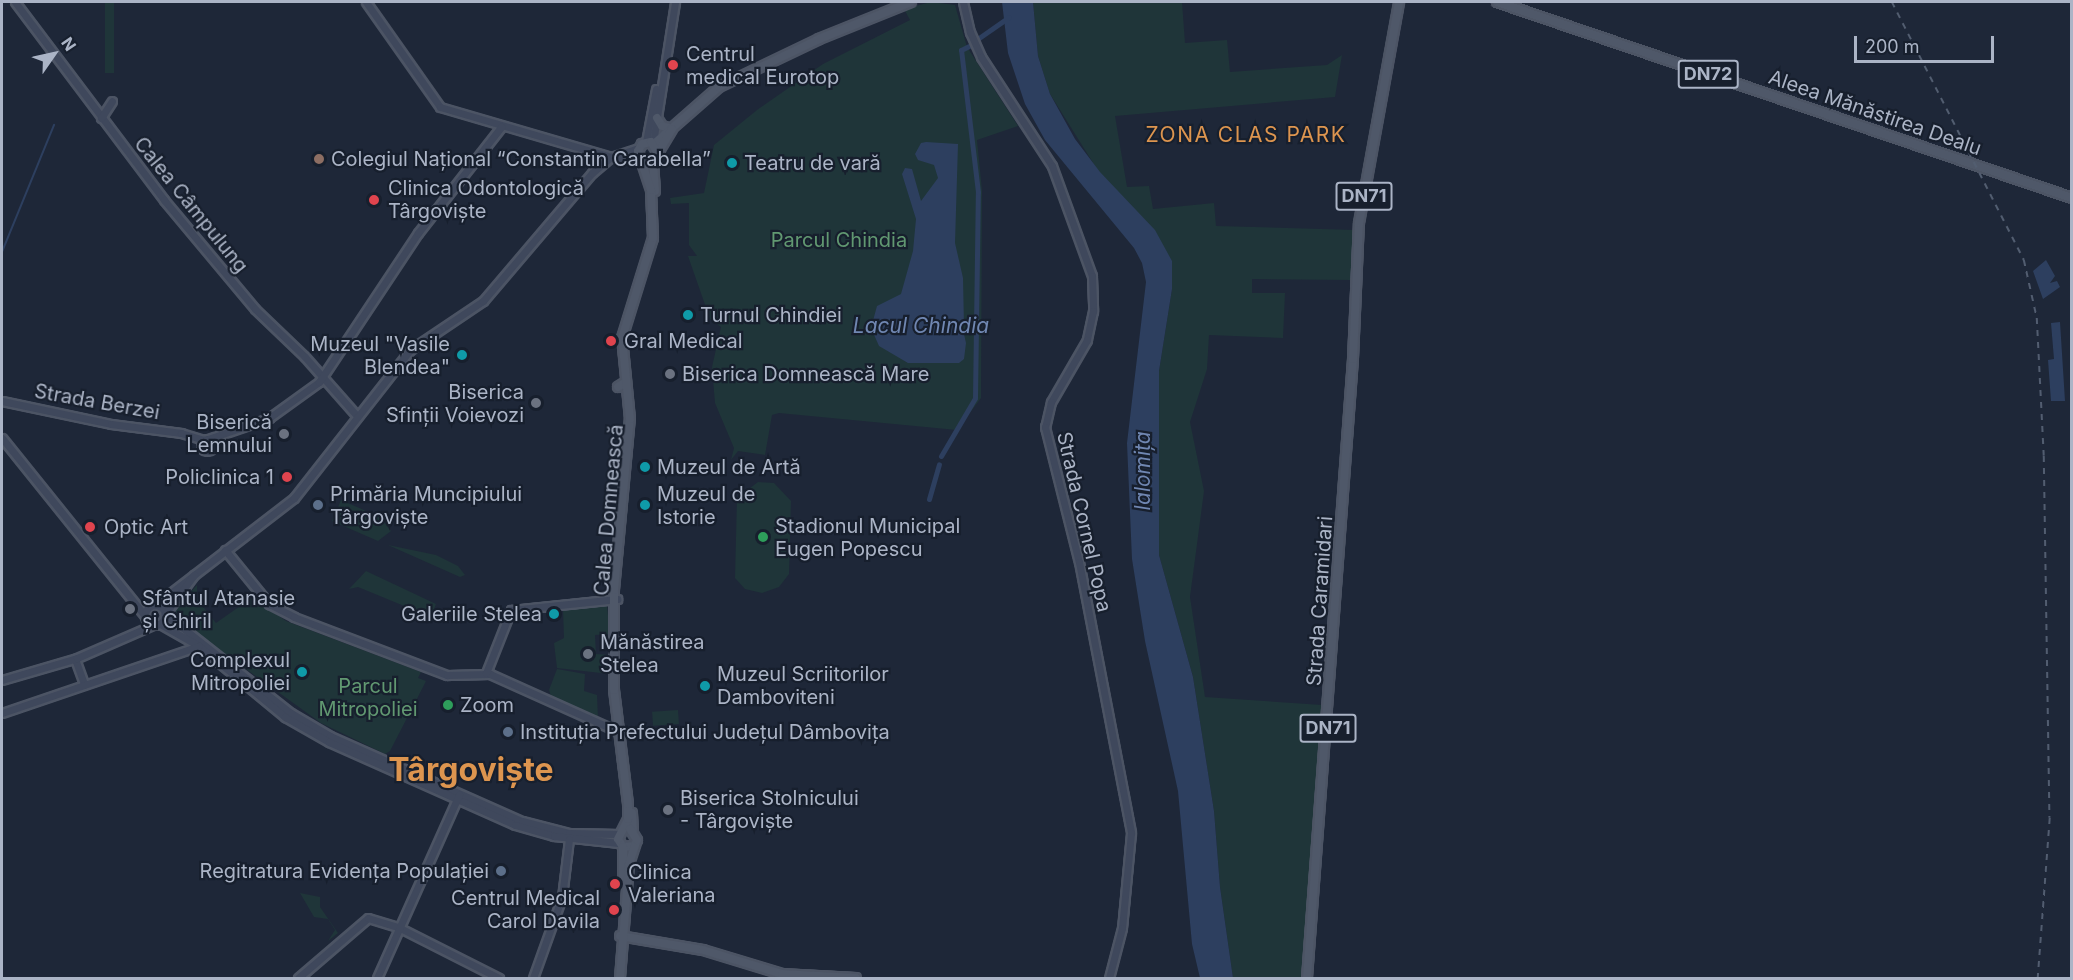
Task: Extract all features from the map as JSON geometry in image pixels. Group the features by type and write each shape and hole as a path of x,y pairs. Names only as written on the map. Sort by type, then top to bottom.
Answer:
{"main road":[{"name":"Calea Câmpulung","path":"15,2 101,117 238,290 324,377 357,416"},
{"path":"366,2 437,105 501,127 611,157 647,160 658,153 672,129"},
{"path":"658,153 651,143 653,119 674,2"},
{"path":"135,630 148,612 294,498 410,350 483,301 506,277 592,173 611,157 651,143 672,129 705,96 728,80 743,76 911,2"},
{"name":"Strada Cornel Popa","path":"963,2 968,25 981,57 1052,166 1092,276 1093,311 1089,333 1051,402 1045,427 1079,562 1129,821 1128,882 1109,978"},
{"name":"Strada Caramidari","path":"1307,978 1355,333 1359,223 1399,2"},
{"name":"Aleea Mănăstirea Dealu","path":"1497,2 2072,198"},
{"path":"734,69 743,76"},
{"path":"101,117 112,100"},
{"path":"653,119 662,126 672,129"},
{"path":"324,377 418,233 501,127"},
{"name":"Calea Domnească","path":"633,846 637,840 633,831 629,777 619,733 616,599 628,454 622,338 632,298 651,246 653,205 647,160 639,148"},
{"path":"592,173 597,153"},
{"name":"Calea Domnească","path":"621,845 621,832 628,815 628,793 619,733 614,610 633,437 626,338 656,239 647,160"},
{"name":"Strada Berzei","path":"2,401 111,424 184,434 207,443 221,434 269,418 324,377"},
{"path":"618,387 626,382"},
{"path":"2,438 136,604 148,612 157,624 175,631 199,646 302,728 459,797 541,828 586,834 633,831"},
{"path":"225,550 269,604 289,615 447,675 486,674 619,733"},
{"path":"2,680 75,659 135,630 157,624 197,572"},
{"path":"486,674 512,610 616,599"},
{"path":"601,600 614,610"},
{"path":"173,604 174,614 184,628"},
{"path":"148,612 165,614 309,725 516,825 569,839 633,846 626,923 616,978"},
{"path":"175,631 182,639 179,651"},
{"path":"2,713 199,646"},
{"path":"75,659 84,684"},
{"path":"377,978 459,797"},
{"path":"533,978 562,897 569,839"},
{"path":"621,845 624,937 621,978"},
{"path":"387,922 405,917"},
{"path":"405,917 414,935"},
{"path":"298,978 362,921 374,918 400,928 499,978"},
{"path":"387,922 393,942"},
{"path":"393,942 414,935"},
{"path":"624,937 703,950 782,974 856,978"}],"green space":[{"path":"105,2 114,2 114,73 105,73"},
{"name":"Parcul Chindia","path":"931,2 955,5 967,47 1018,126 977,140 982,190 981,398 957,430 779,413 772,415 765,455 738,451 731,460 734,448 715,403 712,367 721,327 710,319 688,256 697,256 689,245 689,203 671,204 670,198 704,193 714,145 757,110 823,64 910,20 904,9"},
{"path":"1033,2 1182,2 1185,43 1227,40 1230,72 1327,65 1342,55 1335,97 1115,116 1127,187 1149,186 1153,209 1214,203 1216,226 1355,230 1352,280 1252,279 1252,293 1285,293 1283,338 1209,335 1207,369 1190,422 1204,491 1190,597 1205,697 1322,705 1323,839 1308,978 1233,978 1220,887 1214,811 1193,677 1159,555 1159,371 1172,289 1050,94 1038,56"},
{"name":"Stadionul Municipal Eugen Popescu","path":"758,482 774,483 791,501 789,574 779,587 762,593 745,589 735,578 737,498"},
{"path":"341,500 380,517 391,531 378,541 332,521"},
{"path":"388,545 436,555 458,566 465,575 460,577"},
{"path":"366,571 436,604 431,617 358,587 349,589"},
{"name":"Parcul Mitropoliei","path":"197,585 197,599 216,623 253,597 286,621 421,672 418,678 426,681 390,751 385,754 321,723 193,631 176,613 176,608"},
{"path":"607,606 610,634 595,635 596,654 611,655 610,674 557,668 554,643 564,638 563,610"},
{"path":"557,669 585,674 584,691 597,695 598,718 552,699 549,690"},
{"path":"678,710 679,724 653,726 652,712"},
{"path":"300,893 320,897 320,907 338,933 328,941 335,930 328,919 314,917"}],"water":[{"name":"Ialomița","path":"1002,2 1033,2 1038,56 1050,94 1075,139 1100,172 1155,230 1172,261 1172,289 1159,371 1159,555 1193,677 1214,811 1220,887 1233,978 1200,978 1192,944 1178,791 1145,641 1132,559 1127,443 1146,282 1142,263 1134,248 1045,140 1025,104 1008,53"},
{"name":"Lacul Chindia","path":"921,143 958,144 955,243 963,278 964,326 958,329 964,334 966,343 964,359 959,363 908,363 879,346 871,328 877,306 901,294 913,251 916,219 902,174 905,168 912,169 921,201 938,178 934,165 918,160 915,154"},
{"path":"2046,260 2055,276 2050,283 2057,281 2060,287 2043,299 2033,271"},
{"path":"2060,322 2065,401 2051,401 2048,360 2054,359 2051,323"}],"waterway":[{"path":"976,40 1009,17"},
{"path":"941,456 975,398 978,192 961,50 969,46"},
{"path":"2,252 54,125"},
{"path":"929,499 939,464"}],"railway":[{"path":"1892,2 2024,260 2037,318 2044,456 2050,818 2038,978"}],"place":[{"name":"Centrul medical Eurotop","path":"673,65"},
{"name":"Colegiul Național “Constantin Carabella”","path":"319,159"},
{"name":"Teatru de vară","path":"732,163"},
{"name":"Clinica Odontologică Târgoviște","path":"374,200"},
{"name":"Turnul Chindiei","path":"688,315"},
{"name":"Gral Medical","path":"611,341"},
{"name":"Muzeul \"Vasile Blendea\"","path":"462,355"},
{"name":"Biserica Domnească Mare","path":"670,374"},
{"name":"Biserica Sfinții Voievozi","path":"536,403"},
{"name":"Biserică Lemnului","path":"284,434"},
{"name":"Muzeul de Artă","path":"645,467"},
{"name":"Policlinica 1","path":"287,477"},
{"name":"Primăria Muncipiului Târgoviște","path":"318,505"},
{"name":"Muzeul de Istorie","path":"645,505"},
{"name":"Optic Art","path":"90,527"},
{"name":"Stadionul Municipal Eugen Popescu","path":"763,537"},
{"name":"Sfântul Atanasie și Chiril","path":"130,609"},
{"name":"Galeriile Stelea","path":"554,614"},
{"name":"Mănăstirea Stelea","path":"588,654"},
{"name":"Complexul Mitropoliei","path":"302,672"},
{"name":"Muzeul Scriitorilor Damboviteni","path":"705,686"},
{"name":"Zoom","path":"448,705"},
{"name":"Instituția Prefectului Județul Dâmbovița","path":"508,732"},
{"name":"Biserica Stolnicului - Târgoviște","path":"668,810"},
{"name":"Regitratura Evidența Populației","path":"501,871"},
{"name":"Clinica Valeriana","path":"615,884"},
{"name":"Centrul Medical Carol Davila","path":"614,910"}],"district":[{"name":"ZONA CLAS PARK","path":"1246,135"},
{"name":"Târgoviște","path":"471,770"}]}
